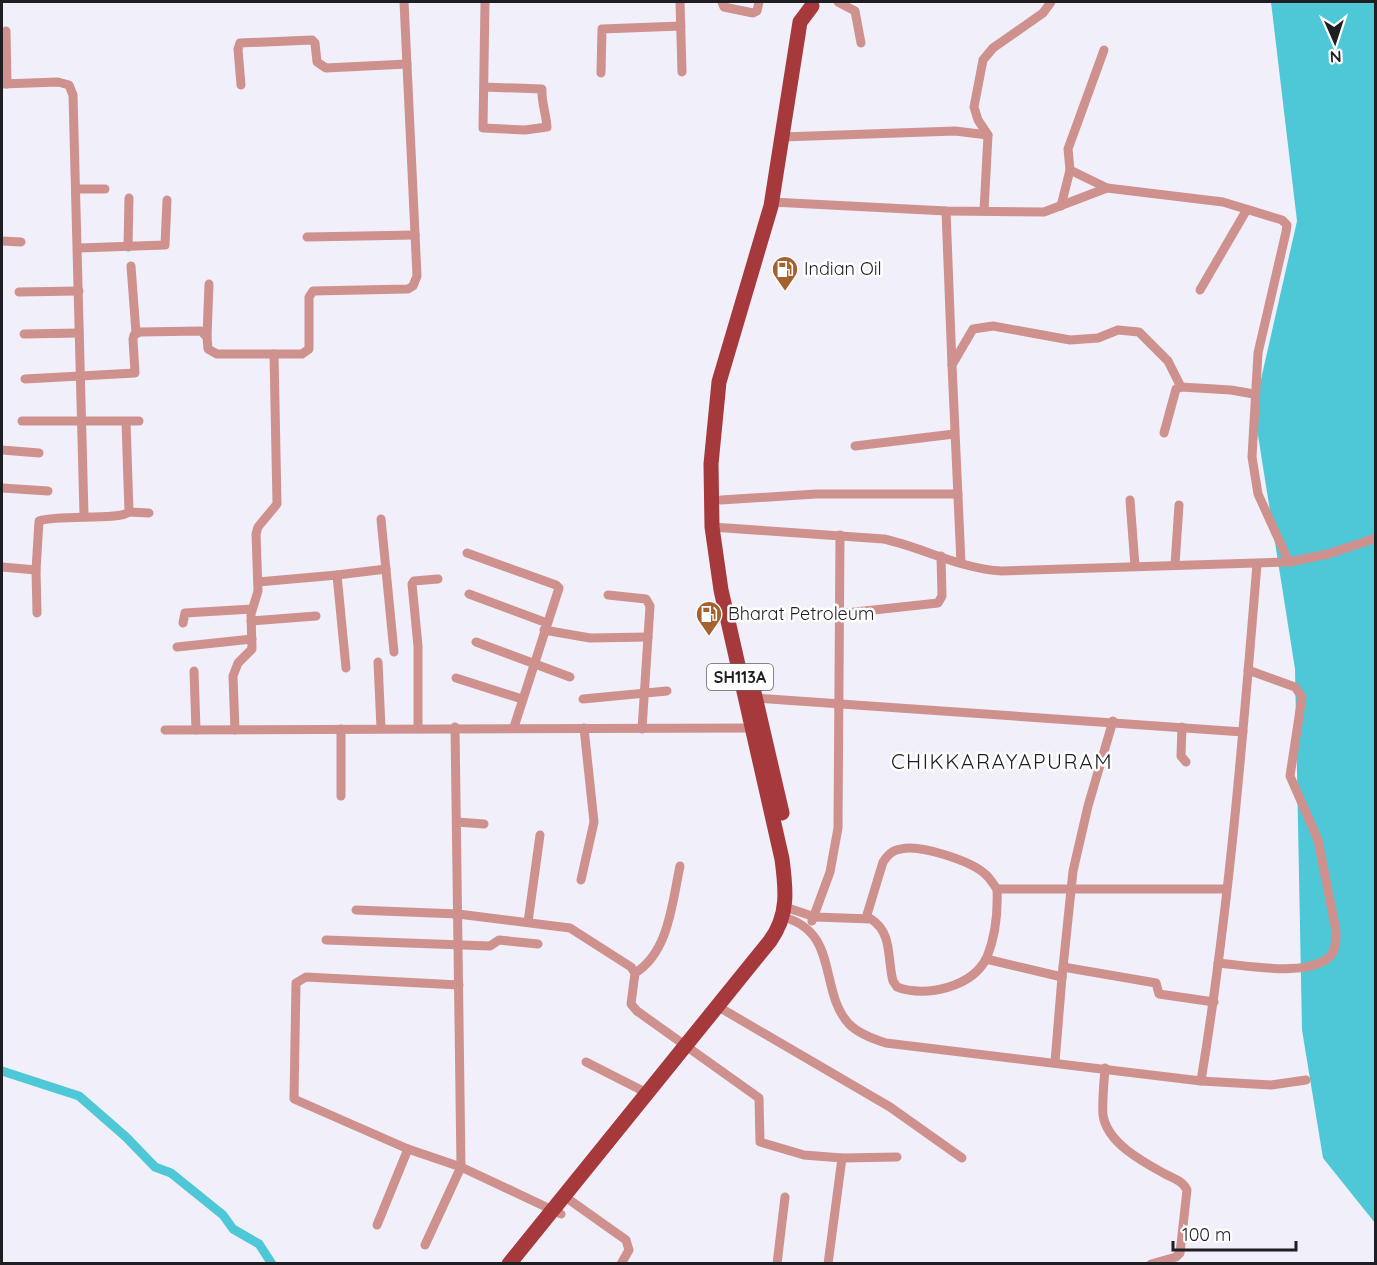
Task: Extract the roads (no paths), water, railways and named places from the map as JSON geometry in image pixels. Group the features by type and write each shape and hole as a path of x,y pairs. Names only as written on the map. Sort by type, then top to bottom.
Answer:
{"main road":[{"name":"SH113A","path":"757,728 756,698 717,527 721,500 722,436 732,372 776,202 812,4"},
{"name":"SH113A","path":"776,202 720,382 712,435 721,590 792,858 789,913"},
{"path":"509,1263 557,1211 571,1201 689,1048 787,934 789,913"},
{"path":"522,1263 557,1211 646,1093 689,1048"}],"street":[{"path":"209,284 208,349 217,354 307,352 309,297 313,291 408,289 413,286 417,276 404,2"},
{"path":"484,87 542,88 547,127 525,130 483,128 485,2"},
{"path":"680,2 682,72"},
{"path":"722,2 724,7 753,13 758,11 759,2"},
{"path":"838,2 855,11 861,44"},
{"path":"984,211 988,135 978,120 974,107 983,60 993,48 1043,12 1051,2"},
{"path":"602,73 602,28 681,26"},
{"path":"6,31 4,84 58,82 69,85 73,95 79,248 84,515"},
{"path":"241,85 238,49 240,43 312,40 315,43 317,63 326,68 407,64"},
{"path":"1061,206 1070,170 1068,148 1104,50"},
{"path":"787,137 955,131 988,135"},
{"path":"1070,170 1107,188 1223,202 1282,220 1287,225 1258,353 1252,457 1256,487 1289,562"},
{"path":"776,202 946,211 1044,212 1107,188"},
{"path":"77,189 105,189"},
{"path":"128,247 129,198"},
{"path":"79,248 162,246 166,244 167,200"},
{"path":"1200,290 1246,210"},
{"path":"946,211 961,563"},
{"path":"307,237 415,235"},
{"path":"2,241 21,242"},
{"path":"25,379 135,373 133,339 136,333 131,266"},
{"path":"19,292 79,291"},
{"path":"952,365 973,329 993,326 1070,340 1098,338 1118,330 1140,332 1168,361 1181,387"},
{"path":"136,333 197,330 207,337"},
{"path":"24,334 79,333"},
{"path":"235,730 233,676 238,663 252,650 252,609 258,582 256,534 258,527 277,504 274,354"},
{"path":"1164,434 1176,389 1181,387 1231,390 1254,394"},
{"path":"22,421 139,421"},
{"path":"126,422 129,512"},
{"path":"855,446 954,434"},
{"path":"2,450 39,453"},
{"path":"2,488 48,491"},
{"path":"721,500 816,494 958,494"},
{"path":"1130,500 1135,566"},
{"path":"1175,565 1179,505"},
{"path":"37,613 36,570 39,521 84,515 122,516 129,512 148,513"},
{"path":"381,519 394,652"},
{"path":"717,527 884,539 983,570 1002,571 1289,562 1328,554 1376,538"},
{"path":"809,928 830,872 838,828 837,614 840,535"},
{"path":"467,553 556,585 559,595 545,627 514,728"},
{"path":"837,614 938,603 942,596 941,556"},
{"path":"1201,1081 1214,1002 1243,732 1257,564"},
{"path":"2,567 36,570"},
{"path":"258,582 386,569"},
{"path":"337,575 346,668"},
{"path":"418,728 418,646 412,584 414,581 438,579"},
{"path":"469,594 545,627 590,638 648,637"},
{"path":"608,595 646,599 650,606 642,729"},
{"path":"183,623 183,615 186,613 252,609"},
{"path":"251,621 316,616"},
{"path":"177,647 252,639"},
{"path":"476,642 570,677"},
{"path":"378,662 381,728"},
{"path":"1218,963 1288,969 1307,966 1331,954 1336,944 1336,932 1318,840 1290,776 1302,697 1295,687 1248,670"},
{"path":"194,671 196,730"},
{"path":"456,678 522,699"},
{"path":"583,699 667,691"},
{"path":"756,698 1113,721 1243,732"},
{"path":"1055,1062 1072,888 1086,815 1113,721"},
{"path":"165,730 455,727 757,728"},
{"path":"426,1245 461,1167 455,727"},
{"path":"1182,727 1181,756 1186,762"},
{"path":"581,880 594,822 584,728"},
{"path":"340,796 341,729"},
{"path":"457,822 484,824"},
{"path":"528,922 540,835"},
{"path":"789,913 815,917 866,918 879,924 883,929 893,981 897,987 920,992 953,986 968,977 986,959 997,919 997,889 984,873 966,863 945,855 903,848 888,854 883,862 866,918"},
{"path":"634,973 652,959 660,945 680,866"},
{"path":"997,889 1226,889"},
{"path":"356,909 458,914 570,928 581,933 631,967 634,973 631,1004 637,1011 759,1098 760,1142 804,1155 842,1158 897,1157"},
{"path":"789,913 809,928 823,951 842,1014 850,1025 866,1036 886,1043 1201,1081 1271,1085 1306,1080"},
{"path":"326,940 490,946 499,940 538,944"},
{"path":"986,959 1062,972 1156,983 1159,994 1214,1002"},
{"path":"459,985 306,977 296,983 294,1099 408,1149 461,1167 557,1211"},
{"path":"721,1009 890,1107 962,1158"},
{"path":"586,1062 646,1093"},
{"path":"1105,1068 1103,1113 1108,1128 1124,1147 1146,1164 1182,1183 1187,1190 1180,1254 1151,1263"},
{"path":"377,1225 408,1149"},
{"path":"828,1263 842,1158"},
{"path":"777,1263 785,1197"},
{"path":"571,1201 626,1240 629,1250 621,1263"}],"water":[{"path":"1271,2 1375,2 1375,1223 1323,1158 1302,1030 1295,669 1254,410 1297,221"}],"waterway":[{"path":"2,1071 79,1096 126,1137 155,1167 171,1173 223,1215 233,1229 259,1244 272,1264"}],"place":[{"name":"Indian Oil","path":"785,292"},
{"name":"Bharat Petroleum","path":"709,637"}],"district":[{"name":"CHIKKARAYAPURAM","path":"1002,762"}]}
